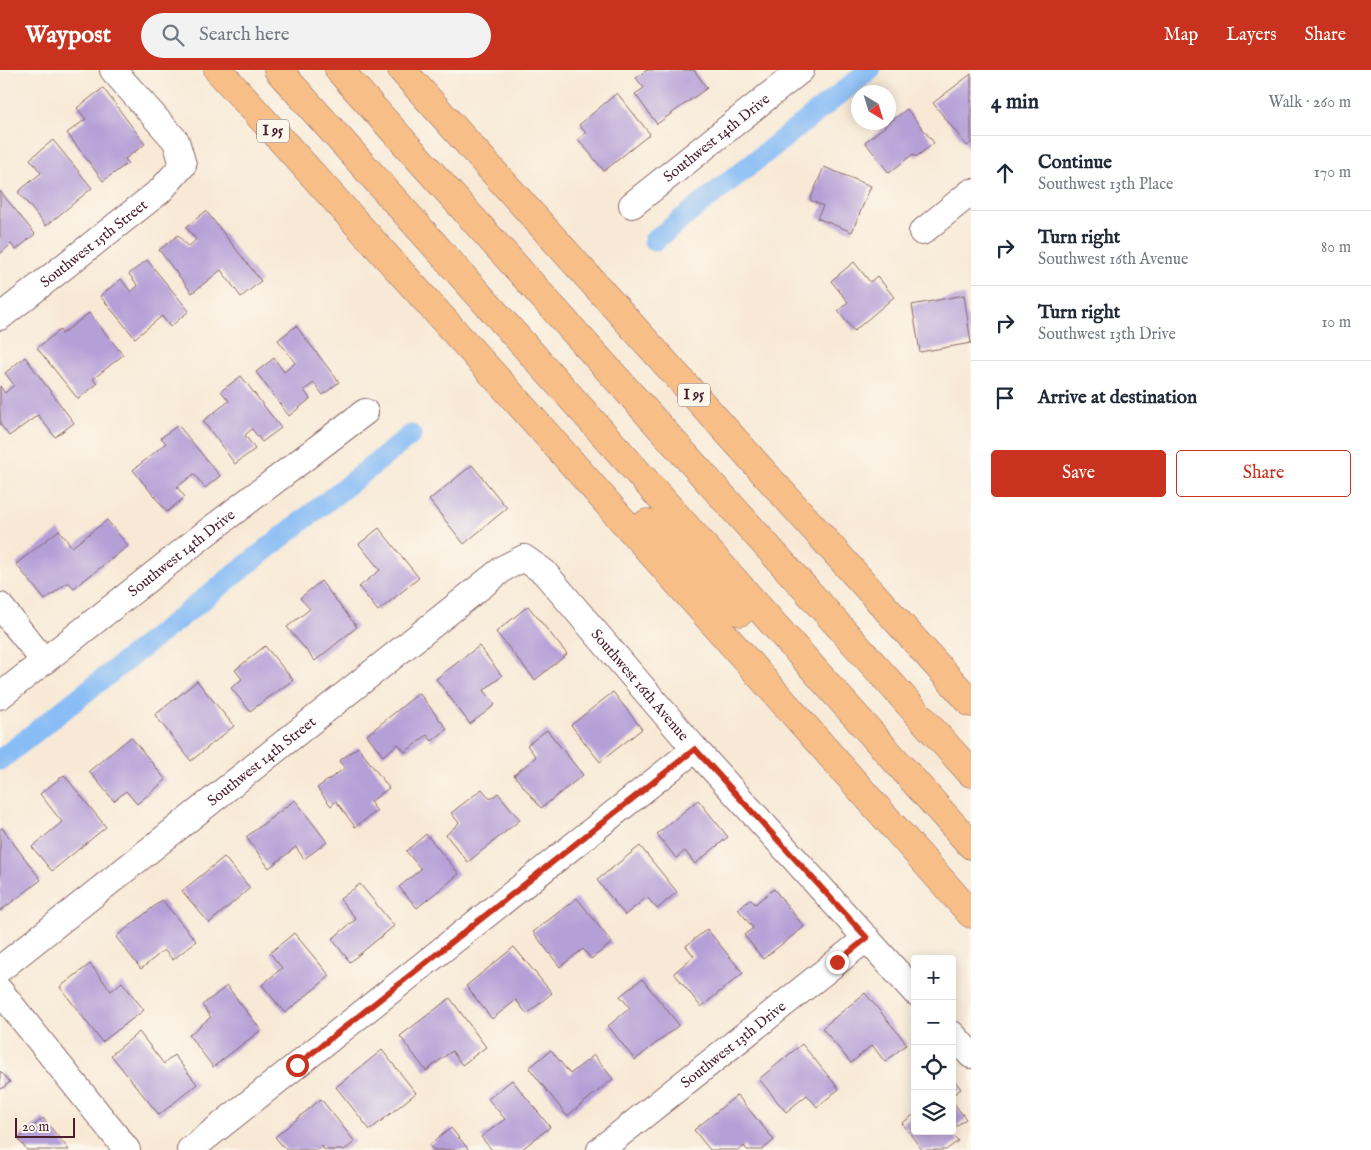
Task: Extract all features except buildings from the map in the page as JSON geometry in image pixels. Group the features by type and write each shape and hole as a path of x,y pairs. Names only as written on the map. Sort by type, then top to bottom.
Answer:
{"highway":[{"name":"I 95","path":"218,70 508,391 971,914"},
{"path":"278,70 971,845"},
{"path":"339,70 971,773"},
{"name":"I 95","path":"402,70 971,703"},
{"path":"508,391 888,753"},
{"path":"947,677 971,716"}],"street":[{"name":"Southwest 15th Street","path":"0,317 160,191 183,165 176,141 113,70"},
{"name":"Southwest 14th Drive","path":"632,205 801,70"},
{"path":"922,232 971,192"},
{"name":"Southwest 14th Drive","path":"0,696 210,530 365,412"},
{"name":"Southwest 16th Avenue","path":"524,558 544,572 695,749 911,988"},
{"name":"Southwest 14th Street","path":"0,969 497,574 524,558"},
{"path":"0,606 44,661"},
{"path":"190,1150 695,749"},
{"name":"Southwest 13th Drive","path":"600,1150 867,938"},
{"path":"0,991 127,1150"},
{"path":"956,1038 971,1054"}],"waterway":[{"path":"654,241 870,70"},
{"path":"0,760 411,435"}],"route":[{"path":"297,1065 695,749 867,938 837,962"}]}
